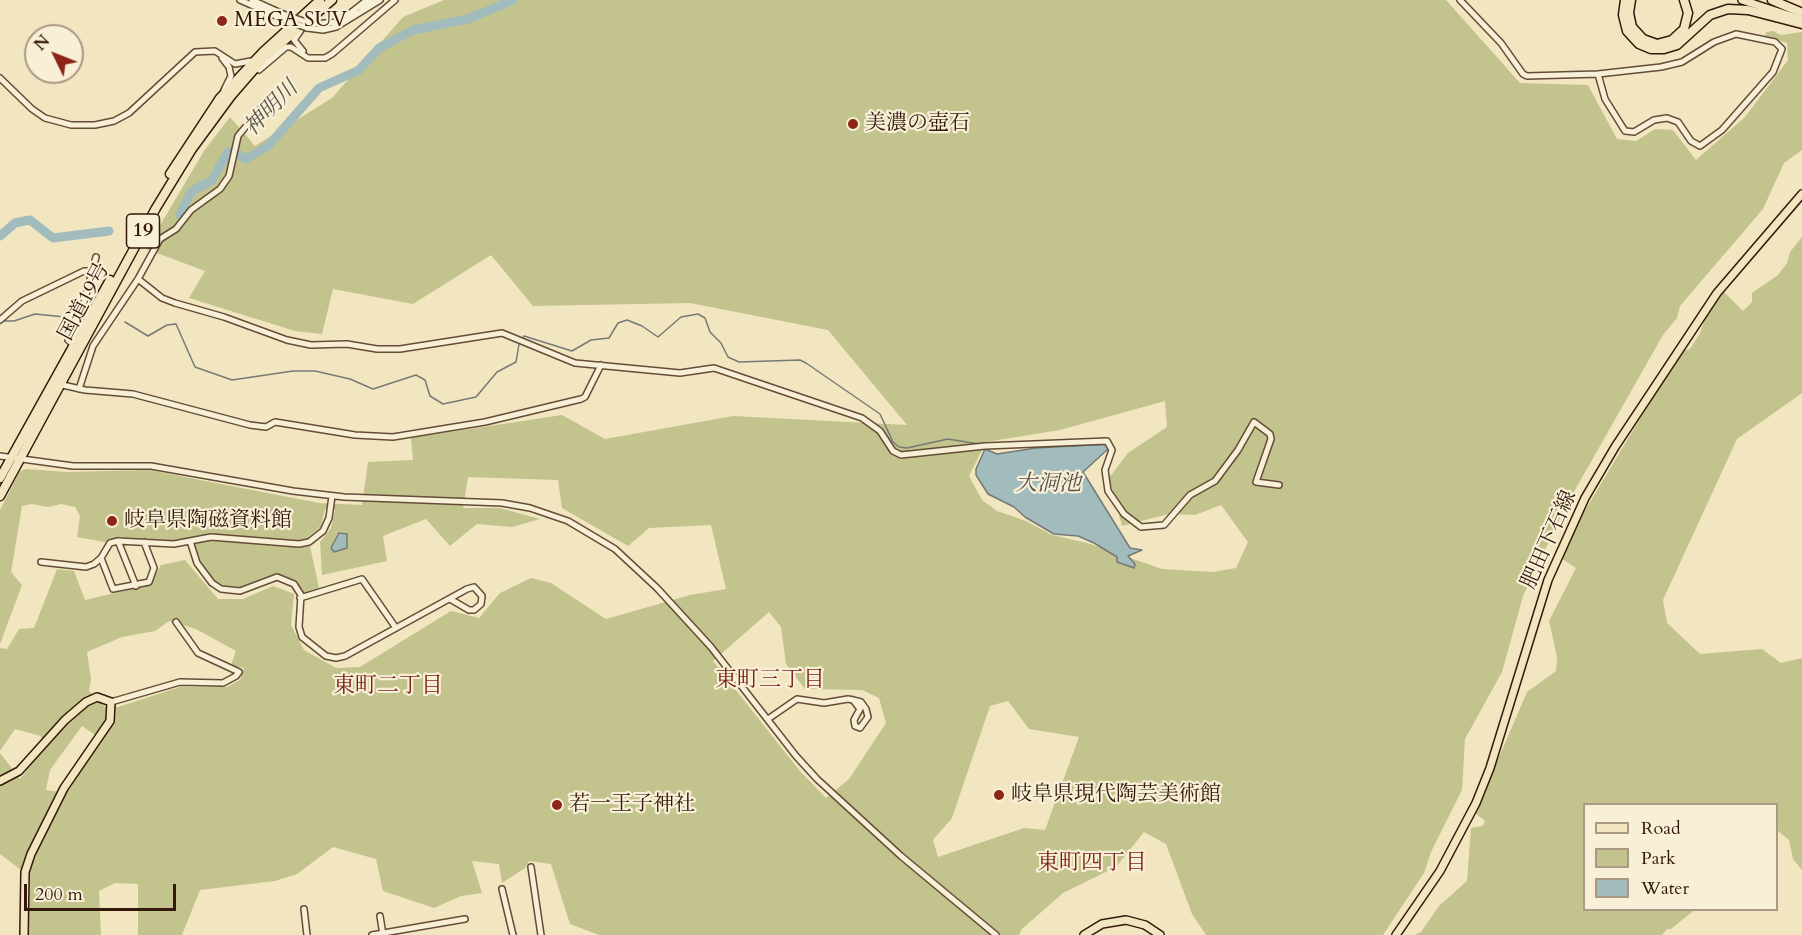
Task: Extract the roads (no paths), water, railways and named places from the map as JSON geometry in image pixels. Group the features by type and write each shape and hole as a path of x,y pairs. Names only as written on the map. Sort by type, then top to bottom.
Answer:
{"highway":[{"name":"国道19号","path":"56,383 74,345 185,148 220,98 289,27 320,0"},
{"name":"国道19号","path":"0,496 15,458 56,383 192,149 231,96 264,58 334,0"},
{"path":"1625,0 1623,15 1627,31 1639,44 1651,49 1664,49 1677,45 1710,15 1728,9 1802,17"},
{"path":"1631,0 1629,18 1635,32 1643,39 1657,44 1672,40 1684,29 1688,13 1684,0"},
{"path":"1772,0 1802,17"},
{"name":"国道19号","path":"0,478 15,458"}],"main road":[{"path":"1742,0 1802,17"},
{"path":"1766,0 1802,17"},
{"name":"肥田下石線","path":"1396,935 1440,872 1476,803 1490,768 1548,580 1585,498 1615,447 1705,311 1731,276 1802,194"},
{"path":"0,781 19,771 64,720 86,702 97,697 111,702 110,721 64,788 30,855 25,872 24,935"},
{"path":"1084,935 1102,924 1126,920 1145,925 1160,935"}],"street":[{"path":"240,0 323,30 345,23 380,0"},
{"path":"252,0 283,16"},
{"path":"334,0 299,31 294,40 306,54 318,56 335,49 393,0"},
{"path":"309,26 339,22 367,0"},
{"path":"345,23 373,0"},
{"path":"231,96 240,92 269,59 286,47 291,47 308,58 325,58 332,54 393,0"},
{"path":"1460,0 1501,43 1522,74 1527,76 1598,74 1671,65 1720,39 1736,34 1775,42 1782,49 1773,72 1722,130 1700,146 1691,141 1678,122 1667,118 1654,120 1634,132 1625,131 1605,99 1598,74"},
{"path":"0,78 32,109 45,118 64,124 95,125 114,121 129,113 195,52 215,51 235,64 248,63 284,28 289,27"},
{"path":"220,98 231,76 222,57"},
{"path":"79,389 93,346 138,279 160,239 176,229 191,210 220,189 229,176 238,136 267,101"},
{"path":"74,345 68,340 89,287 90,271 96,257"},
{"path":"0,320 22,301 84,271 90,271"},
{"path":"138,279 162,298 175,303 224,317 287,340 311,345 347,344 376,349 400,349 502,333 575,363 680,373 714,368 862,418 880,431 893,451 901,454 985,446 1110,442 1112,450 1105,470 1108,491 1129,519 1141,527 1164,525 1190,495 1215,481 1238,450 1254,422 1270,434 1271,439 1256,482 1279,485"},
{"path":"56,383 79,389 133,394 250,425 266,426 275,422 355,435 393,437 485,422 581,399 601,365"},
{"path":"0,456 73,466 151,466 332,496 502,503 530,508 568,521 615,549 657,588 705,639 796,756 837,798 996,935"},
{"path":"41,562 86,567 101,558 110,543 118,541 190,541 211,537 299,544 309,542 327,526 332,496"},
{"path":"118,541 136,586"},
{"path":"190,541 197,563 212,583 221,590 240,591 277,577 294,584 300,598 299,627 302,637 326,656 336,658 345,656 450,598 474,586 482,596 481,604 474,610 469,610 450,598"},
{"path":"101,558 113,589 149,582 154,568 144,542"},
{"path":"300,598 362,579 396,628"},
{"path":"111,702 180,682 223,683 236,676 239,672 198,653 176,622"},
{"path":"768,719 797,699 824,703 853,700 861,702 866,709 868,717 866,724 860,728 855,726 854,720 860,709 853,700"},
{"path":"531,867 541,935"},
{"path":"502,890 513,935"},
{"path":"304,909 307,935"},
{"path":"380,916 383,934"},
{"path":"372,935 465,919"}],"water":[{"name":"大洞池","path":"1108,444 1108,449 1083,472 1130,548 1142,550 1128,556 1135,564 1134,568 1117,562 1117,557 1094,543 1078,536 1054,534 1025,517 1014,507 988,494 976,475 976,469 985,449 997,454 1036,448"},
{"path":"339,533 347,534 347,548 334,552 331,548"}],"waterway":[{"name":"神明川","path":"180,215 191,192 212,180 228,152 232,151 246,159 268,146 319,88 359,70 379,48 413,30 468,19 513,0"},
{"name":"神明川","path":"0,236 15,223 30,220 53,238 109,231"},
{"path":"1,321 14,321 35,314 65,317"},
{"path":"125,322 148,336 167,325 176,324 195,367 232,380 293,371 315,371 350,379 373,389 416,375 425,380 430,396 443,404 476,397 497,372 516,362 519,344 524,336 572,351 591,340 609,338 618,323 627,320 642,326 658,337 681,317 698,314 705,318 710,332 721,343 728,357 739,362 800,360 806,363 880,414 893,442 899,447 907,448 948,439 979,444"}],"place":[{"name":"MEGA SUV","path":"222,21"},
{"name":"美濃の壺石","path":"853,124"},
{"name":"岐阜県陶磁資料館","path":"112,521"},
{"name":"岐阜県現代陶芸美術館","path":"999,795"},
{"name":"若一王子神社","path":"557,805"}],"district":[{"name":"東町三丁目","path":"770,681"},
{"name":"東町二丁目","path":"388,687"},
{"name":"東町四丁目","path":"1092,864"}]}
